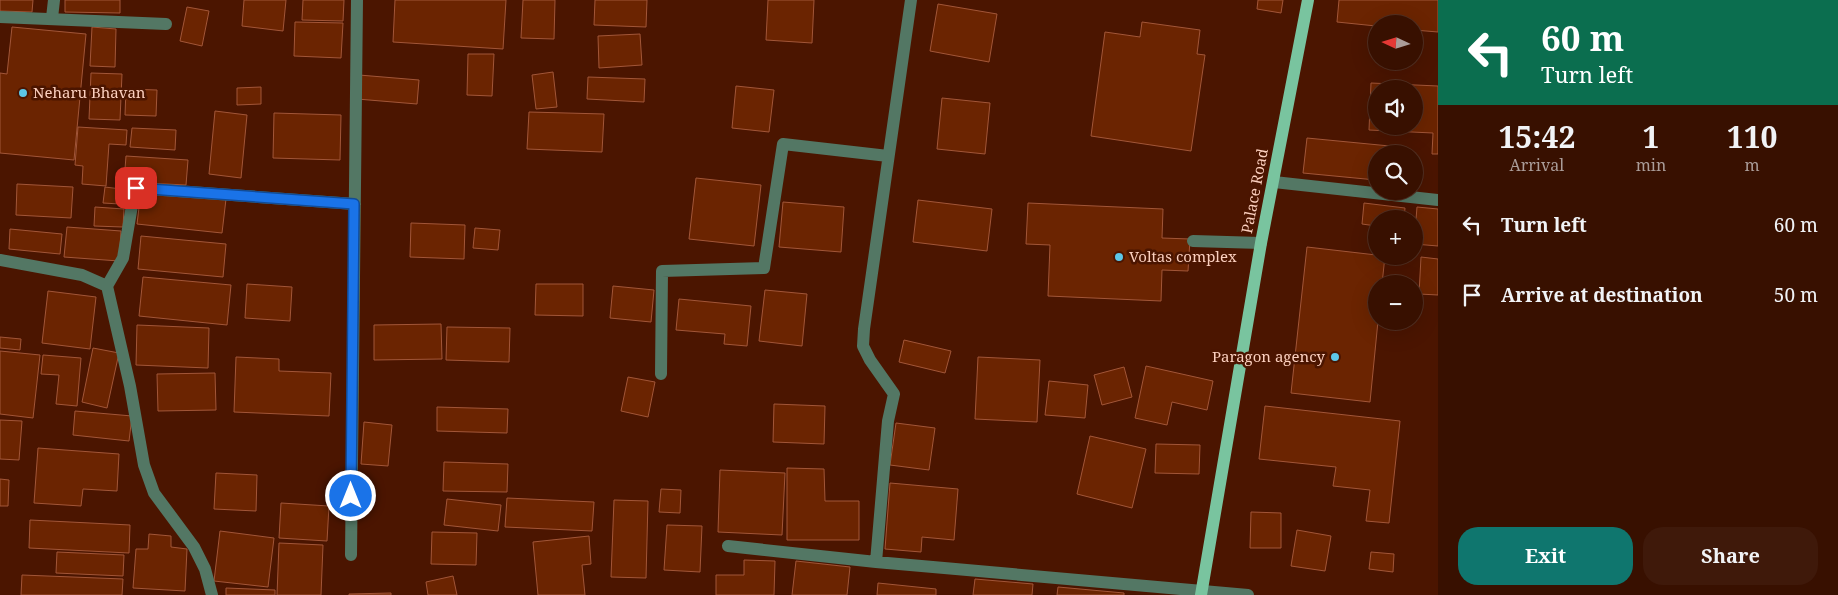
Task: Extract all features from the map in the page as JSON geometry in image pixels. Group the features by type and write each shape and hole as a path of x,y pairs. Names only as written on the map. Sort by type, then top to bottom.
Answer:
{"main road":[{"name":"Palace Road","path":"1201,594 1261,243 1308,0"}],"street":[{"path":"52,18 54,0"},
{"path":"351,555 358,0"},
{"path":"876,562 888,421 894,394 870,360 863,346 864,329 911,0"},
{"path":"0,17 166,24"},
{"path":"661,374 662,271 764,268 783,144 888,156"},
{"path":"1274,182 1438,200"},
{"path":"212,595 206,570 194,547 154,493 144,465 130,386 107,286 124,258 136,188 354,204"},
{"path":"1193,241 1261,243"},
{"path":"0,260 82,276 107,286"},
{"path":"728,546 1201,594 1248,595"}],"building":[{"path":"0,0 33,0 32,12 0,11"},
{"path":"65,0 120,0 120,13 65,12"},
{"path":"244,0 286,0 283,31 242,26"},
{"path":"303,0 344,0 343,21 302,20"},
{"path":"395,0 506,0 503,49 393,42"},
{"path":"523,0 555,0 554,39 521,38"},
{"path":"595,0 647,0 646,27 594,25"},
{"path":"768,0 814,0 812,43 766,40"},
{"path":"1258,0 1283,0 1281,13 1257,9"},
{"path":"1339,0 1438,0 1438,32 1423,31 1423,15 1368,15 1368,25 1337,22"},
{"path":"938,4 997,14 989,62 930,51"},
{"path":"187,7 209,11 202,46 180,41"},
{"path":"295,22 343,23 341,58 294,56"},
{"path":"1142,22 1200,30 1197,54 1205,55 1191,151 1091,136 1105,32 1140,37"},
{"path":"12,27 86,34 74,160 0,153 0,73 7,74"},
{"path":"92,27 116,29 115,67 90,66"},
{"path":"640,34 642,65 599,68 598,36"},
{"path":"468,54 494,54 492,96 467,95"},
{"path":"553,72 557,107 536,109 532,75"},
{"path":"91,73 122,74 120,120 89,119"},
{"path":"359,75 419,80 417,104 357,99"},
{"path":"588,77 645,79 644,102 587,99"},
{"path":"1423,85 1438,86 1438,154 1432,154 1433,133 1423,133"},
{"path":"736,86 774,90 769,132 732,128"},
{"path":"261,87 261,104 237,105 237,88"},
{"path":"126,89 157,90 156,116 125,115"},
{"path":"942,98 990,103 985,154 937,149"},
{"path":"215,111 247,115 241,178 209,174"},
{"path":"529,112 604,114 602,152 527,149"},
{"path":"274,113 341,115 340,160 273,158"},
{"path":"78,127 127,130 126,145 109,144 106,186 82,184 83,166 75,165"},
{"path":"132,128 176,130 175,150 130,147"},
{"path":"1307,138 1379,145 1368,145 1368,179 1303,173"},
{"path":"126,156 188,160 186,185 124,182"},
{"path":"696,178 761,185 754,246 689,239"},
{"path":"17,184 73,187 71,218 16,215"},
{"path":"105,187 121,189 120,204 103,203"},
{"path":"141,191 226,199 222,233 137,224"},
{"path":"918,200 992,209 987,251 913,242"},
{"path":"783,202 844,207 841,252 779,247"},
{"name":"Voltas complex","path":"1028,203 1163,209 1162,238 1190,239 1188,271 1162,270 1161,301 1048,296 1050,245 1026,244"},
{"path":"1364,203 1405,208 1405,210 1368,210 1368,225 1362,224"},
{"path":"95,207 124,209 123,227 94,226"},
{"path":"1417,207 1438,209 1438,246 1423,245 1423,210 1417,210"},
{"path":"411,223 465,225 464,259 410,257"},
{"path":"67,227 121,231 119,261 64,257"},
{"path":"475,228 500,230 498,250 473,248"},
{"path":"10,229 62,234 60,254 9,249"},
{"path":"141,236 226,244 223,277 138,269"},
{"name":"Paragon agency","path":"1307,247 1368,254 1368,265 1384,265 1383,275 1368,275 1368,330 1377,330 1370,402 1291,393"},
{"path":"1423,257 1438,259 1438,295 1423,294 1423,275 1420,275"},
{"path":"143,277 231,285 227,325 139,316"},
{"path":"247,284 292,287 290,321 245,318"},
{"path":"536,284 583,284 583,316 535,315"},
{"path":"613,286 654,290 651,322 610,318"},
{"path":"765,290 807,294 802,346 759,341"},
{"path":"48,291 96,297 90,349 42,343"},
{"path":"679,299 751,306 747,346 724,344 725,334 676,330"},
{"path":"441,324 442,359 374,360 374,325"},
{"path":"137,325 209,328 208,368 136,365"},
{"path":"447,327 510,328 509,362 446,360"},
{"path":"0,337 21,339 20,350 0,348"},
{"path":"904,340 951,351 945,373 899,362"},
{"path":"93,348 119,353 107,408 82,402"},
{"path":"0,351 40,355 33,418 0,414"},
{"path":"43,355 81,358 77,406 56,404 59,375 41,374"},
{"path":"236,357 279,359 279,371 331,373 329,416 234,412"},
{"path":"978,357 1040,360 1037,422 975,419"},
{"path":"1146,366 1213,381 1207,410 1172,402 1167,425 1135,418"},
{"path":"1124,367 1132,397 1102,405 1094,375"},
{"path":"215,373 216,410 158,411 157,374"},
{"path":"628,377 655,382 648,417 621,411"},
{"path":"1049,381 1088,385 1085,418 1045,415"},
{"path":"774,404 825,406 824,444 773,442"},
{"path":"1265,406 1400,421 1389,523 1366,521 1370,490 1333,486 1336,467 1259,459"},
{"path":"437,407 508,409 507,433 437,431"},
{"path":"75,411 132,416 129,441 73,435"},
{"path":"0,420 22,421 19,460 0,459"},
{"path":"364,422 392,425 388,466 361,464"},
{"path":"896,423 935,428 929,470 890,465"},
{"path":"1090,436 1146,449 1132,508 1077,494"},
{"path":"1156,444 1200,445 1199,474 1155,473"},
{"path":"38,448 119,454 117,491 83,489 81,506 34,503"},
{"path":"444,462 508,464 507,492 443,491"},
{"path":"787,468 824,469 825,501 859,501 859,540 787,540"},
{"path":"720,470 785,473 782,535 718,532"},
{"path":"216,473 257,475 256,511 214,509"},
{"path":"0,479 9,480 8,506 0,506"},
{"path":"890,483 958,489 954,540 922,537 921,552 885,549"},
{"path":"661,489 681,490 680,513 659,512"},
{"path":"507,498 594,502 592,531 505,527"},
{"path":"447,499 501,505 498,531 444,525"},
{"path":"614,500 648,501 646,578 611,577"},
{"path":"281,503 329,506 327,541 279,538"},
{"path":"1251,512 1281,513 1281,548 1250,548"},
{"path":"30,520 130,525 129,553 29,548"},
{"path":"667,525 702,526 700,572 664,570"},
{"path":"1297,530 1331,536 1325,571 1291,566"},
{"path":"220,531 274,538 268,587 214,581"},
{"path":"432,532 477,533 476,565 431,564"},
{"path":"149,534 171,536 171,547 187,549 185,591 133,588 136,549 148,549"},
{"path":"589,536 591,564 582,565 585,595 538,595 533,542"},
{"path":"279,543 323,545 321,595 277,595"},
{"path":"57,552 124,555 123,576 56,573"},
{"path":"1371,552 1394,554 1393,572 1369,569"},
{"path":"744,560 775,561 774,595 716,595 716,575 744,575"},
{"path":"796,561 850,567 847,595 792,595"},
{"path":"22,575 123,579 122,595 21,595"},
{"path":"453,576 457,595 428,595 426,582"},
{"path":"975,579 1033,584 1032,595 973,595"},
{"path":"878,583 936,589 936,595 877,595"},
{"path":"1058,587 1124,593 1124,595 1057,595"},
{"path":"226,588 275,590 275,595 226,595"},
{"path":"391,593 391,595 349,595 349,594"}],"place":[{"name":"Neharu Bhavan","path":"23,93"},
{"name":"Voltas complex","path":"1119,257"},
{"name":"Paragon agency","path":"1335,357"}],"route":[{"path":"136,188 354,204 351,496"}]}
